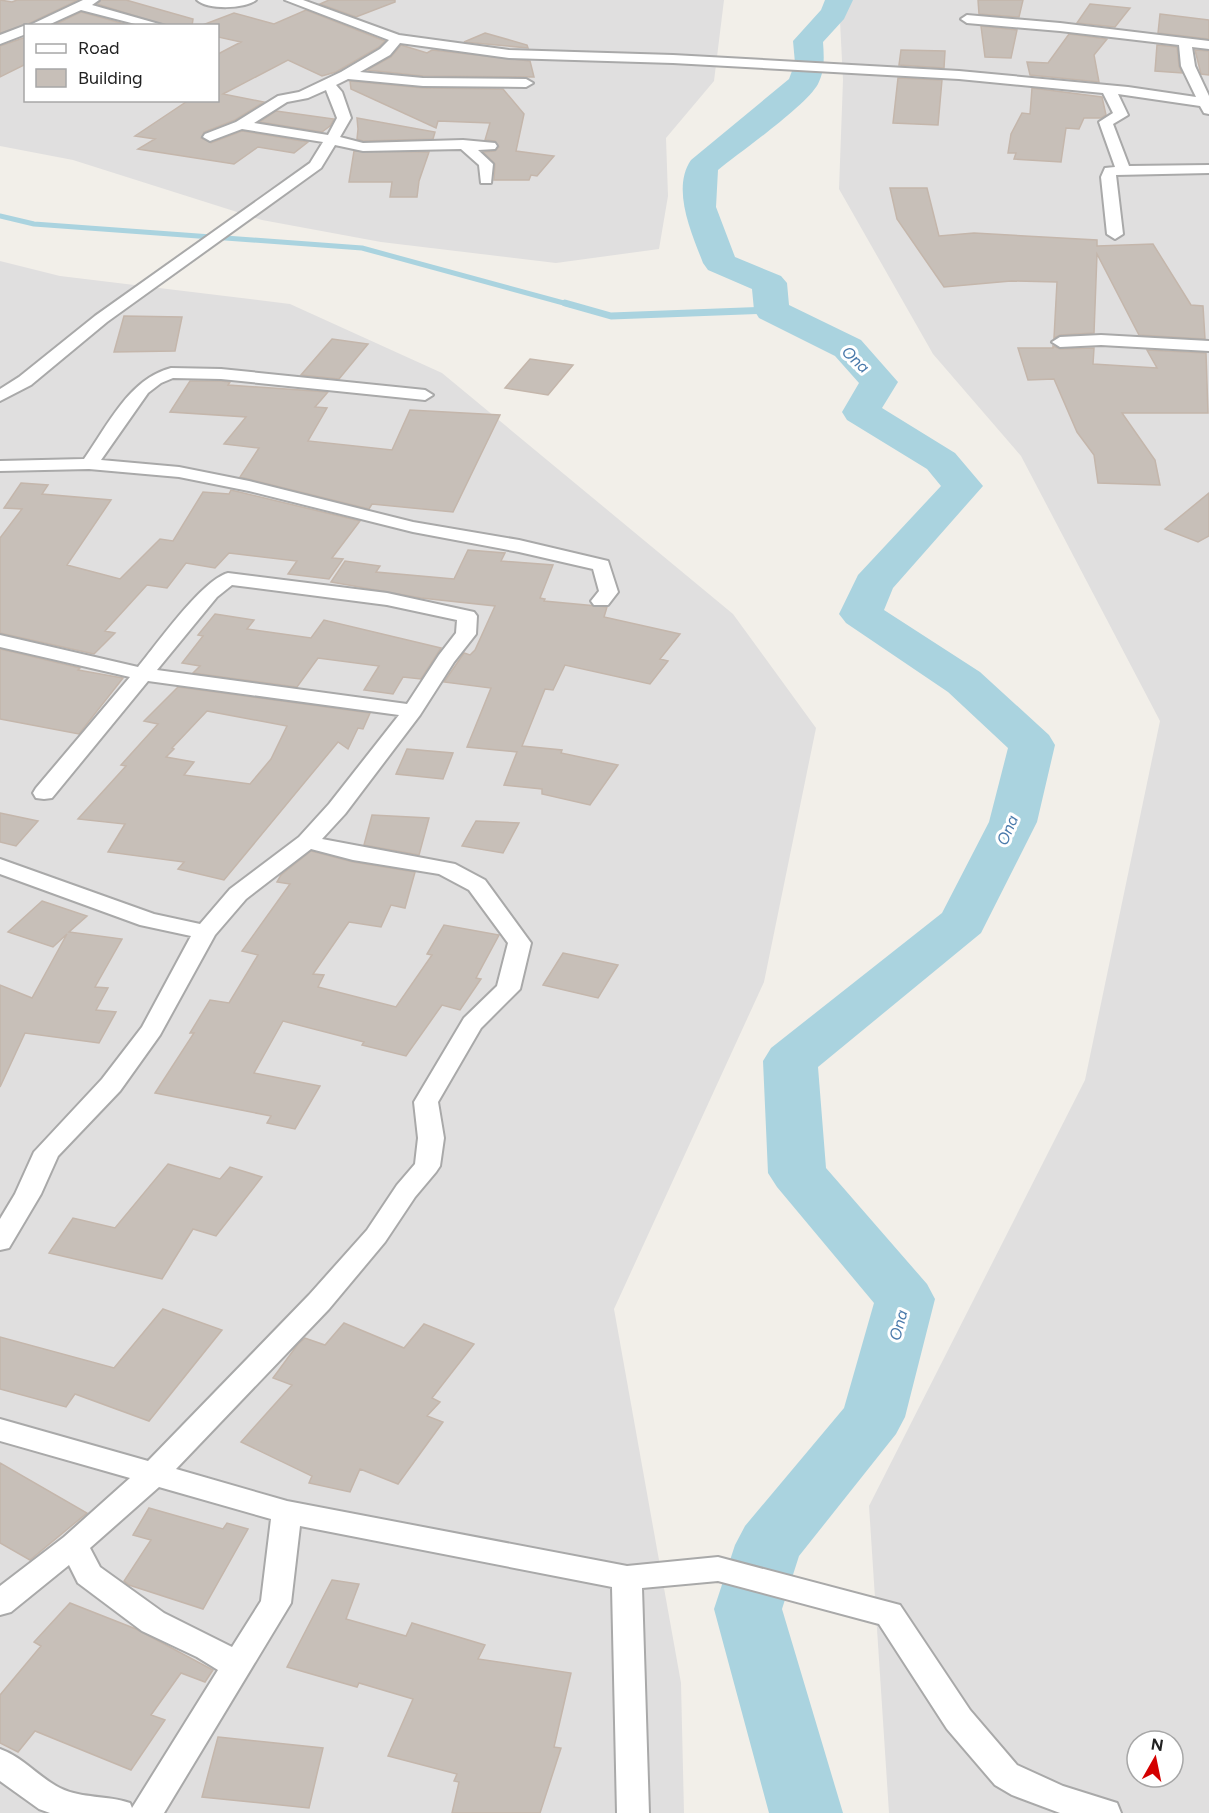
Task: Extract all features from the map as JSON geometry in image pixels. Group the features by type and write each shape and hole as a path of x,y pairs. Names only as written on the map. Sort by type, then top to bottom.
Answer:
{"street":[{"path":"39,24 93,0"},
{"path":"203,0 224,3 250,0"},
{"path":"291,0 398,39 509,54 688,60 862,72 959,75 1117,90 1207,105"},
{"path":"80,6 152,24"},
{"path":"967,19 1060,27 1209,45"},
{"path":"0,40 24,30"},
{"path":"210,137 241,125 283,99 303,95 346,75 385,52 398,39"},
{"path":"1185,41 1188,66 1207,105"},
{"path":"346,75 423,81 526,83"},
{"path":"0,396 25,381 101,319 315,165 344,118 335,92 327,83"},
{"path":"1117,90 1110,92 1109,96 1115,101 1121,115 1115,120 1106,122 1123,169"},
{"path":"241,125 363,147 463,144 490,146"},
{"path":"463,144 486,164 486,180"},
{"path":"1115,234 1108,177 1110,171 1209,169"},
{"path":"1060,342 1101,340 1209,346"},
{"path":"89,464 142,389 155,379 171,373 221,374 425,395"},
{"path":"0,466 89,464 179,472 249,486 413,527 519,546 601,565 609,592 601,602"},
{"path":"0,1241 28,1194 47,1152 111,1085 152,1030 205,932 238,894 307,842 337,809 413,711 446,658 466,634 467,616 387,599 228,579 210,593 44,793"},
{"path":"0,641 144,674 413,711"},
{"path":"0,1604 74,1545 154,1474 319,1302 376,1236 406,1191 427,1166 431,1138 426,1102 472,1023 508,989 520,943 477,885 447,869 353,853 307,842"},
{"path":"0,866 148,920 205,932"},
{"path":"0,1430 287,1512 627,1578 718,1569 889,1614 969,1734 1007,1776 1090,1811 1105,1813"},
{"path":"146,1813 276,1603 287,1512"},
{"path":"74,1545 89,1575 153,1622 208,1648 237,1666"},
{"path":"627,1578 633,1813"},
{"path":"0,1763 50,1799 86,1810 117,1813"}],"shaded area":[{"path":"0,0 724,0 714,81 666,138 668,196 659,249 556,263 381,242 262,220 73,160 0,146"},
{"path":"850,0 1209,0 1209,1813 889,1813 869,1506 1085,1080 1160,721 1021,456 933,354 839,189 843,80 840,21"},
{"path":"0,261 60,276 290,304 442,373 733,614 816,728 764,982 614,1309 681,1683 684,1813 0,1813"}],"building":[{"path":"0,0 12,2 17,0 78,0 28,24 0,33"},
{"path":"101,0 126,0 193,19 192,24 162,24 97,4"},
{"path":"329,0 395,0 395,2 356,17 320,4"},
{"path":"978,0 1023,0 1019,17 979,14"},
{"path":"1090,4 1130,8 1115,27 1077,23"},
{"path":"306,10 385,41 379,47 336,72 322,76 288,60 223,94 264,102 235,120 204,132 201,138 211,143 242,131 308,142 294,153 258,147 234,164 138,149 155,139 135,136 186,102 219,102 219,53 241,42 219,37 219,24 205,24 234,13 274,24"},
{"path":"81,12 125,24 56,24"},
{"path":"1160,14 1209,20 1209,39 1158,33"},
{"path":"981,26 1017,30 1011,58 985,57"},
{"path":"485,33 527,45 528,48 464,42"},
{"path":"1069,34 1107,39 1094,55 1099,82 1030,75 1027,62 1048,63"},
{"path":"24,38 24,65 0,77 0,46"},
{"path":"401,45 427,53 432,50 530,61 534,77 423,76 367,70 391,57"},
{"path":"1157,45 1177,47 1182,73 1155,71"},
{"path":"901,50 945,51 944,68 899,65"},
{"path":"1195,50 1209,51 1209,75 1201,74"},
{"path":"898,78 942,80 938,125 893,123"},
{"path":"350,81 423,88 503,89 524,114 516,151 554,156 537,176 531,175 529,180 494,180 495,164 483,152 495,151 499,147 495,141 485,140 490,123 438,121 436,128 351,89"},
{"path":"1032,88 1102,97 1106,115 1101,118 1084,118 1079,129 1066,128 1061,162 1014,159 1016,153 1008,153 1011,134 1022,113 1030,114"},
{"path":"276,111 334,119 330,126 322,132 260,122"},
{"path":"357,118 435,132 433,139 363,141 357,139"},
{"path":"354,151 429,152 419,181 417,197 390,197 392,182 349,182"},
{"path":"890,188 927,188 939,236 974,233 1097,240 1097,246 1153,244 1191,305 1203,306 1205,339 1139,335 1097,254 1094,333 1060,335 1054,338 1057,282 1011,281 944,287 897,219"},
{"path":"124,316 182,317 175,351 114,352"},
{"path":"332,339 368,344 339,379 301,375"},
{"path":"1053,346 1060,349 1094,348 1093,364 1157,368 1147,350 1206,353 1208,413 1122,413 1155,460 1160,485 1098,483 1094,455 1077,432 1054,379 1028,380 1018,348 1053,348"},
{"path":"530,359 573,365 548,395 505,388"},
{"path":"190,381 221,381 230,382 228,385 328,392 315,407 327,408 308,441 392,450 410,410 500,415 453,512 372,504 369,509 240,477 259,448 224,444 246,417 170,412"},
{"path":"21,483 48,485 42,494 111,500 67,565 120,579 160,539 173,541 203,492 229,494 231,490 360,521 332,558 343,559 329,579 288,574 297,561 229,553 215,568 186,563 167,588 147,585 105,631 115,633 94,654 0,633 0,538 22,509 4,508"},
{"path":"1209,493 1209,536 1198,542 1165,529"},
{"path":"468,550 505,553 501,561 553,565 540,598 545,599 544,601 607,607 604,617 680,634 660,659 668,661 650,684 565,665 553,690 545,689 522,746 562,750 561,753 618,765 590,805 542,794 542,789 504,785 517,752 467,747 491,688 444,682 464,653 470,655 475,650 495,606 421,598 331,582 345,561 380,566 376,572 454,579"},
{"path":"215,614 254,620 247,629 311,638 324,620 441,648 421,679 403,677 393,694 364,690 379,666 318,658 297,687 193,673 200,666 182,663 203,636 198,635"},
{"path":"0,649 80,668 78,670 123,678 79,734 0,719"},
{"path":"178,687 370,713 363,729 358,728 348,749 338,742 224,880 178,869 184,862 108,852 125,824 78,819 126,766 121,765 158,724 144,721","holes":["207,711 287,726 271,759 250,784 184,775 194,762 166,757"]},
{"path":"407,749 453,753 443,779 396,774"},
{"path":"0,813 38,821 16,846 0,842"},
{"path":"372,815 429,818 419,855 364,845"},
{"path":"476,821 519,823 503,853 462,846"},
{"path":"311,851 353,862 415,872 405,908 391,905 381,927 349,922 313,974 324,975 318,987 396,1007 432,955 427,954 444,925 499,935 476,978 481,979 460,1010 442,1005 406,1056 362,1045 364,1042 283,1021 254,1073 320,1086 295,1129 267,1123 271,1116 155,1093 194,1033 190,1033 210,1000 229,1003 258,955 242,951 290,884 277,882 281,875"},
{"path":"42,901 87,916 69,932 122,939 95,987 108,988 96,1010 116,1012 99,1043 25,1033 0,1087 0,985 32,998 67,934 53,947 8,932"},
{"path":"563,953 618,965 598,998 543,985"},
{"path":"168,1164 220,1179 230,1167 262,1177 216,1236 193,1229 162,1279 49,1253 73,1218 115,1228"},
{"path":"163,1309 222,1330 149,1421 75,1394 66,1407 0,1389 0,1337 114,1368"},
{"path":"344,1323 404,1348 424,1324 474,1344 432,1398 440,1402 427,1416 443,1422 398,1484 360,1469 350,1492 309,1483 312,1476 241,1442 292,1385 273,1378 298,1344 305,1338 325,1345"},
{"path":"0,1463 87,1513 30,1560 0,1543"},
{"path":"149,1508 223,1529 227,1523 248,1529 203,1609 129,1585 124,1581 151,1540 133,1535"},
{"path":"332,1580 359,1584 346,1619 406,1636 412,1623 485,1645 478,1659 571,1673 554,1747 561,1748 540,1813 452,1813 459,1782 454,1781 457,1774 388,1756 413,1699 359,1683 357,1687 287,1667"},
{"path":"70,1603 136,1629 213,1670 205,1682 181,1673 151,1715 165,1720 131,1770 35,1731 18,1752 0,1743 0,1695 41,1646 34,1642"},
{"path":"218,1737 323,1748 309,1808 202,1797"}],"waterway":[{"name":"Ona","path":"806,1813 748,1609 769,1545 873,1417 905,1299 797,1173 790,1061 963,922 1013,822 1032,745 964,682 861,614 873,584 963,486 941,461 861,412 879,382 848,348 772,310 769,283 720,263 699,207 702,167 777,107 803,83 810,63 808,41 834,13 839,0"},
{"path":"0,216 34,224 362,248 571,305"},
{"path":"565,303 611,316 772,310"}]}
